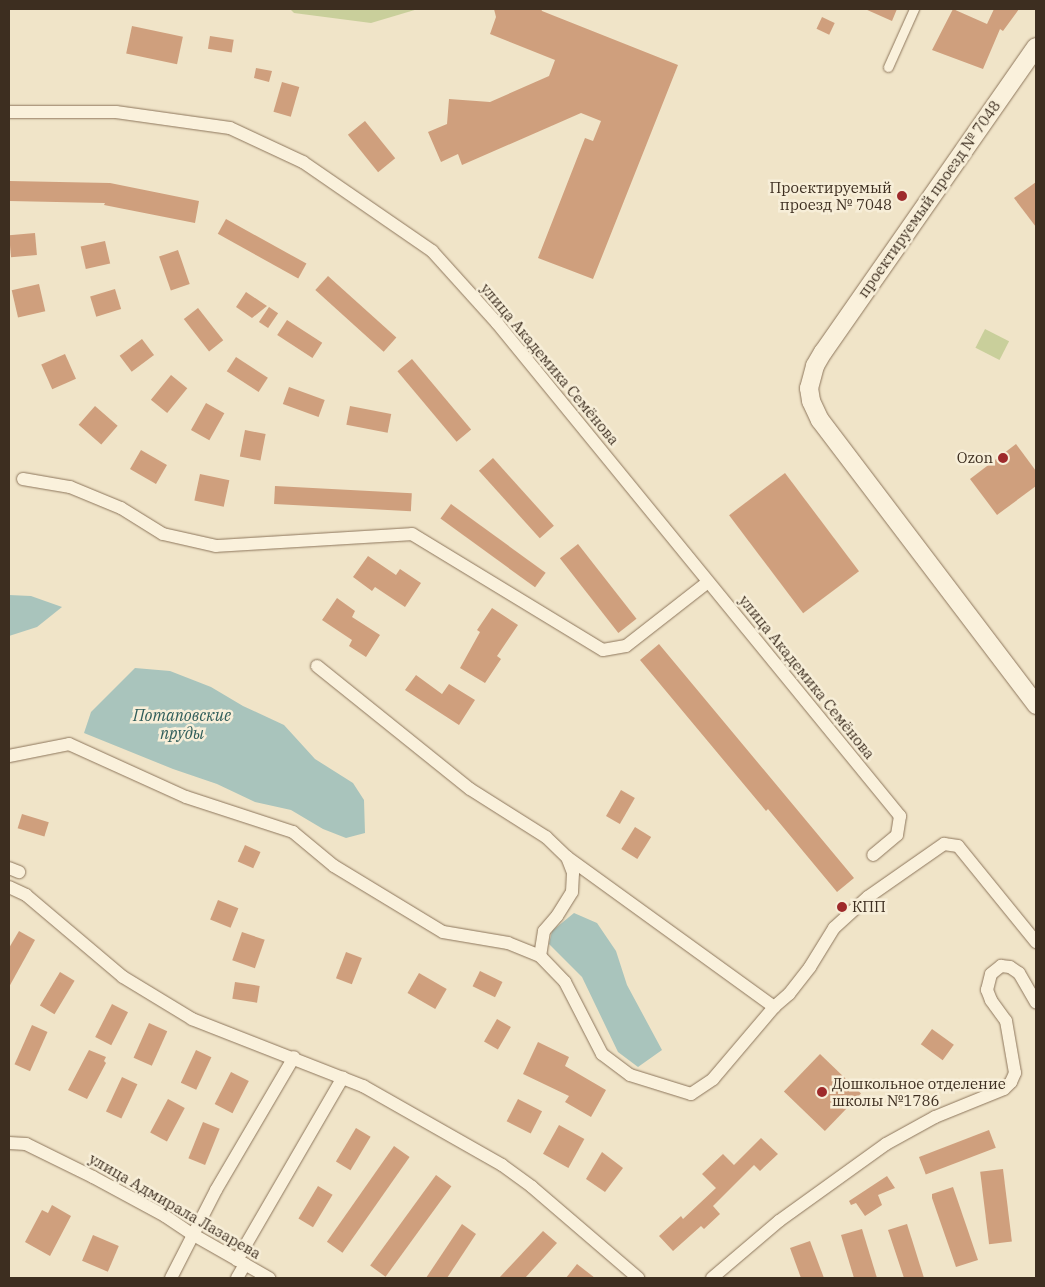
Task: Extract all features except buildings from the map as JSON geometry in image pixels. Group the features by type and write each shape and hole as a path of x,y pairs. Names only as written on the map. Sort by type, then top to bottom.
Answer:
{"main road":[{"name":"проектируемый проезд № 7048","path":"1036,48 823,352 815,366 810,383 811,401 820,420 1036,705"}],"street":[{"path":"888,67 914,9"},
{"name":"улица Академика Семёнова","path":"9,112 116,112 230,128 303,162 432,251 497,323 900,816 897,835 873,855"},
{"path":"23,479 70,487 121,508 163,534 216,546 412,534 603,650 626,646 708,582"},
{"path":"317,666 470,789 546,837 567,857 774,1007"},
{"path":"9,756 69,744 186,796 293,832 334,866 443,932 508,943 540,956 565,982 602,1054 630,1075 691,1094 713,1079 774,1007 789,994 810,968 834,928 868,897 944,844 958,846 1036,942"},
{"path":"540,956 544,931 557,916 572,892 573,873 567,857"},
{"path":"9,888 26,895 123,977 192,1018 343,1077 502,1165 532,1187 638,1278"},
{"path":"712,1278 779,1221 886,1144 935,1117 1004,1089 1011,1082 1015,1073 1006,1021 991,1000 987,990 991,974 1001,966 1010,967 1019,972 1036,1002"},
{"path":"172,1278 192,1234 294,1057"},
{"path":"237,1278 241,1262 343,1077"},
{"name":"улица Адмирала Лазарева","path":"9,1143 26,1144 93,1177 165,1216 192,1234 269,1278"}],"green space":[{"path":"290,9 418,9 371,23 294,13"},
{"path":"985,329 1009,341 1000,360 975,348"}],"water":[{"path":"9,595 31,596 62,607 37,627 9,636"},
{"name":"Потаповские пруды","path":"135,668 170,671 211,687 243,706 284,725 315,759 353,783 364,800 365,833 346,838 323,829 291,810 255,802 217,784 173,769 84,733 91,712"},
{"path":"574,913 597,923 616,951 627,985 662,1050 638,1067 618,1052 582,977 549,944 552,931"}],"place":[{"name":"Проектируемый проезд № 7048","path":"902,196"},
{"name":"Ozon","path":"1003,458"},
{"name":"КПП","path":"842,907"},
{"name":"Дошкольное отделение школы №1786","path":"822,1092"}]}
